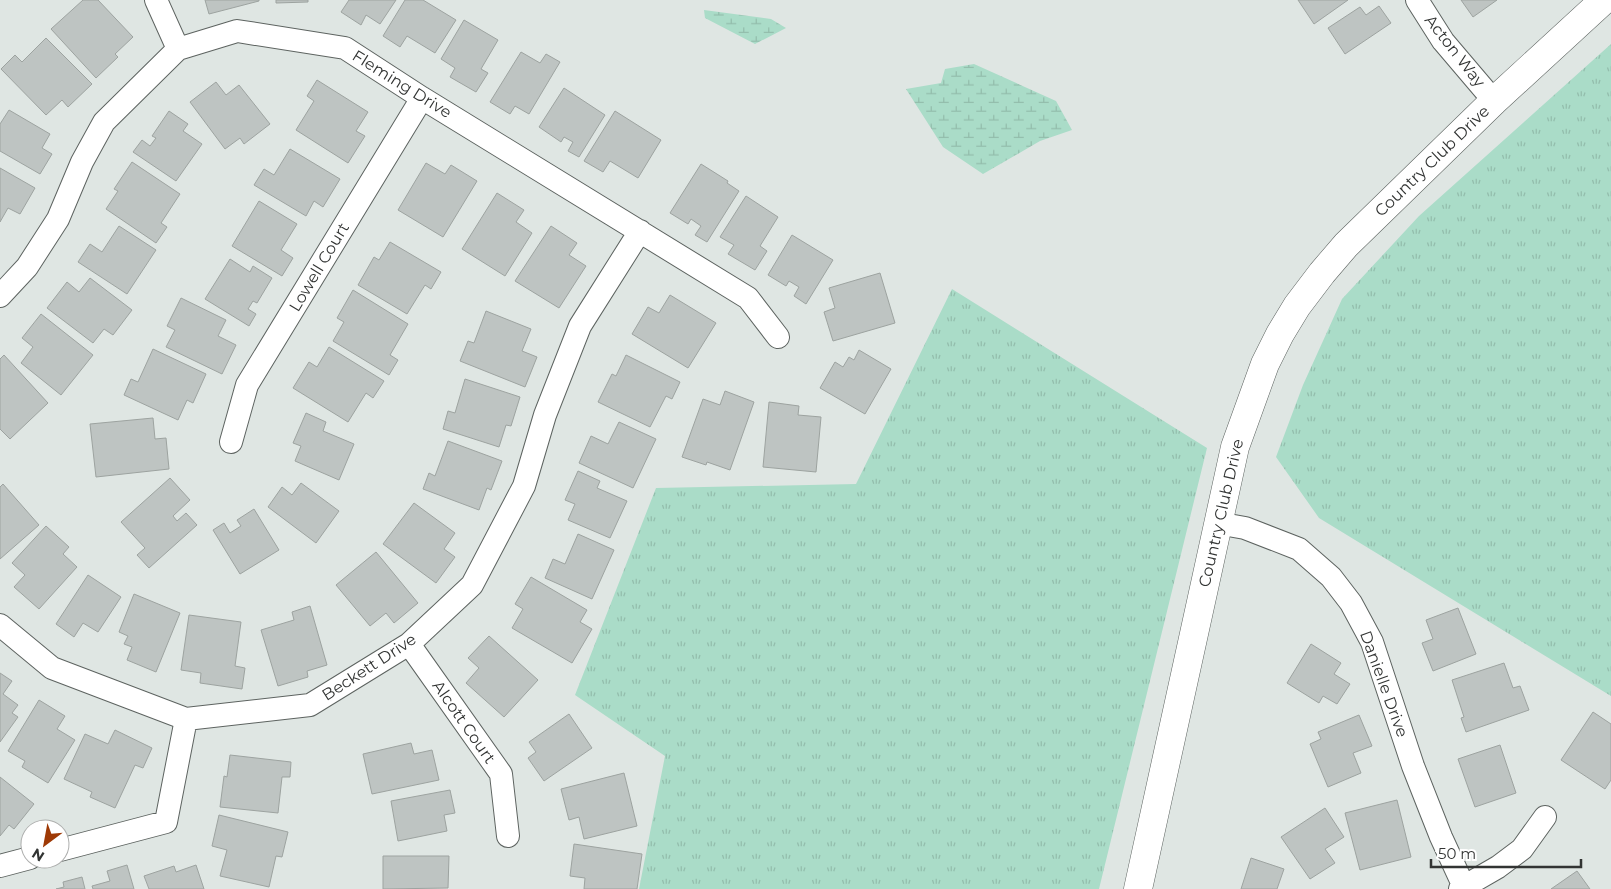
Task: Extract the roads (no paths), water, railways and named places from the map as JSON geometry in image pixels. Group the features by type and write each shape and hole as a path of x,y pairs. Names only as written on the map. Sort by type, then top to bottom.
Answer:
{"street":[{"path":"156,0 178,49"},
{"name":"Acton Way","path":"1417,0 1443,41 1494,101"},
{"name":"Country Club Drive","path":"1138,889 1217,522 1235,447 1265,364 1297,306 1346,245 1494,101 1604,0"},
{"name":"Fleming Drive","path":"0,296 27,267 58,219 82,162 104,122 178,49 237,31 344,48 748,298 778,337"},
{"name":"Lowell Court","path":"232,442 247,385 422,98"},
{"name":"Beckett Drive","path":"0,626 52,668 186,719 310,706 409,644 472,585 524,486 545,416 580,326 640,231"},
{"name":"Danielle Drive","path":"1217,522 1245,528 1299,549 1331,577 1351,603 1372,642 1413,766 1463,888"},
{"name":"Alcott Court","path":"409,644 500,774 508,836"},
{"path":"70,847 166,822 186,719"},
{"path":"1463,888 1498,867 1522,849 1545,817"},
{"path":"0,866 20,861"}]}
